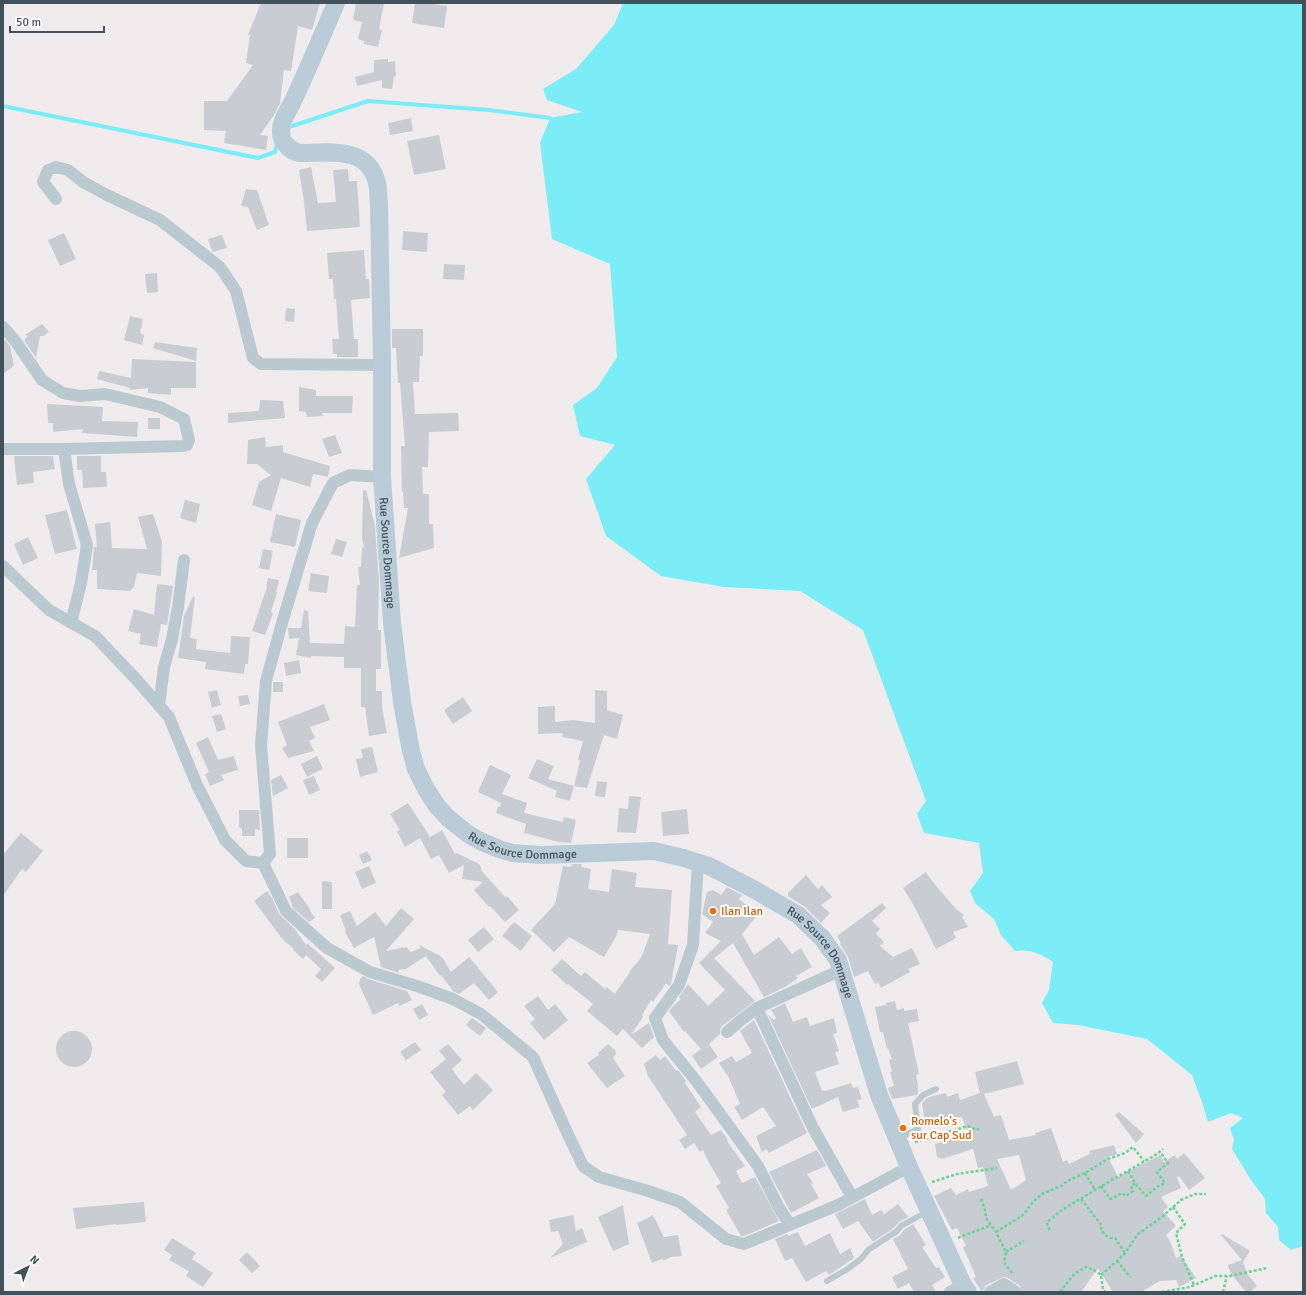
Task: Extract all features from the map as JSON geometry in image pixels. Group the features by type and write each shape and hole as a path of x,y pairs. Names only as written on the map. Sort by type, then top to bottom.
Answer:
{"main road":[{"name":"Rue Source Dommage","path":"336,3 293,101 282,121 280,130 283,142 290,149 299,153 345,153 362,160 369,166 374,174 377,184 379,204 382,365 382,477 392,623 402,702 411,751 416,769 437,806 448,818 468,834 492,846 512,853 541,855 654,852 709,866 798,915 822,938 838,960 879,1096 909,1167 945,1244 961,1290"}],"street":[{"path":"56,199 43,182 48,170 56,167 68,170 83,182 160,220 200,250 220,267 236,291 252,358 261,364 382,365"},
{"path":"3,327 16,342 42,380 63,393 80,396 105,394 160,407 184,419 189,440 187,445 183,446 3,449"},
{"path":"64,449 69,484 87,545 81,584 71,623"},
{"path":"263,863 270,854 261,745 266,681 312,523 333,483 350,475 382,477"},
{"path":"160,706 164,667 172,639 178,607 184,560"},
{"path":"3,566 49,610 95,636 160,706 169,717 197,785 224,840 246,861 263,863"},
{"path":"698,862 693,945 679,985 655,1018 664,1040 697,1082 758,1166 778,1206 790,1225"},
{"path":"263,863 286,911 326,948 370,972 418,986 453,1000 481,1014 533,1057 584,1166 599,1177 680,1202 726,1239 744,1244 852,1197 909,1167"},
{"path":"727,1032 757,1008 841,970"},
{"path":"757,1008 813,1128 852,1197"},
{"path":"990,1292 1004,1284 1012,1290"}],"lane":[{"path":"899,1142 918,1129 915,1104 923,1094 936,1089"},
{"path":"828,1280 846,1270 861,1258 868,1250 897,1231 901,1226 929,1210"}],"path":[{"path":"899,1142 968,1126 976,1130 979,1129"},
{"path":"996,1232 1022,1216 1034,1201 1042,1194 1062,1186 1067,1181 1085,1173 1108,1159 1125,1153 1133,1147 1144,1161"},
{"path":"1050,1230 1047,1222 1062,1210 1163,1149"},
{"path":"1128,1171 1135,1183 1146,1196 1165,1183 1157,1172 1168,1163 1160,1152"},
{"path":"918,1186 957,1174 997,1168"},
{"path":"1085,1173 1095,1190"},
{"path":"1101,1186 1110,1198 1122,1193 1126,1196 1133,1191 1131,1186 1135,1183"},
{"path":"1101,1275 1125,1253 1138,1234 1163,1216 1181,1200 1195,1194 1206,1194"},
{"path":"982,1199 986,1218 996,1232 1006,1252 1004,1262 1012,1273 1012,1290"},
{"path":"1081,1199 1102,1226 1101,1228 1104,1234 1110,1238 1115,1238 1125,1253"},
{"path":"1173,1207 1185,1224 1176,1233 1182,1257 1194,1285"},
{"path":"945,1244 971,1232 980,1231 991,1225"},
{"path":"1006,1252 1024,1242"},
{"path":"1117,1261 1130,1277"},
{"path":"1060,1292 1075,1273 1086,1267 1101,1275 1103,1291"},
{"path":"1162,1292 1177,1291 1215,1276 1226,1276 1267,1268"},
{"path":"1223,1292 1226,1276"}],"water":[{"path":"623,3 1303,3 1303,1246 1291,1250 1279,1240 1278,1227 1266,1213 1265,1199 1251,1180 1232,1149 1234,1140 1230,1128 1243,1118 1231,1113 1208,1122 1192,1075 1147,1039 1078,1025 1053,1023 1042,1003 1049,990 1053,962 1035,952 1015,951 1001,935 994,919 975,903 970,891 983,873 979,843 924,833 917,814 926,801 863,630 800,591 724,587 661,576 606,536 586,479 615,445 580,436 573,405 597,388 617,357 610,264 552,239 540,143 550,118 582,112 547,100 543,89 576,69 614,25"}],"building":[{"path":"261,3 320,3 312,30 298,26 291,71 284,70 280,103 274,115 260,135 268,136 266,150 224,143 226,131 204,130 204,101 227,101 253,65 246,63 250,35 248,35"},
{"path":"356,3 384,3 379,29 382,30 378,47 364,44 364,41 358,39 362,22 353,20"},
{"path":"415,3 447,6 444,28 412,23"},
{"path":"388,59 388,62 395,61 396,76 394,76 392,89 382,88 382,80 357,86 355,77 374,72 374,60"},
{"path":"411,118 413,131 390,135 388,123"},
{"path":"439,135 446,169 414,175 407,141"},
{"path":"311,167 318,203 336,202 333,170 348,169 349,181 357,181 360,227 307,231 299,170"},
{"path":"246,189 257,190 269,225 257,230 248,207 241,206"},
{"path":"403,231 428,233 427,252 402,250"},
{"path":"64,233 76,259 60,266 48,240"},
{"path":"222,235 227,248 213,252 208,239"},
{"path":"364,250 366,279 369,279 370,298 351,300 354,339 358,339 358,357 337,357 337,354 333,354 332,339 339,339 336,299 334,299 333,279 329,279 327,253"},
{"path":"444,264 465,265 464,280 443,279"},
{"path":"157,273 158,292 147,293 145,274"},
{"path":"286,308 295,309 294,322 285,321"},
{"path":"130,316 143,319 140,333 144,335 142,345 124,340"},
{"path":"42,324 49,332 43,336 40,336 36,358 24,340 28,336 25,335"},
{"path":"392,329 423,329 423,356 420,356 419,382 413,382 415,414 458,413 459,431 429,432 428,467 422,467 423,494 429,494 429,524 433,524 434,548 399,558 408,508 404,508 402,492 401,446 405,446 400,383 398,383 396,348 392,348"},
{"path":"3,338 10,346 14,366 3,374"},
{"path":"155,342 197,348 196,361 153,348"},
{"path":"132,359 196,362 196,388 171,388 171,395 148,393 148,388 130,390 130,388 97,379 99,371 131,378"},
{"path":"299,387 316,390 316,396 353,396 352,413 322,413 323,416 307,417 306,412 299,411"},
{"path":"260,400 283,401 285,418 228,423 228,413 259,411"},
{"path":"47,404 103,407 102,421 138,422 137,437 82,433 83,429 53,432 53,423 48,423"},
{"path":"148,418 160,418 160,429 148,429"},
{"path":"335,435 342,453 329,457 322,439"},
{"path":"265,437 266,447 283,445 283,452 330,466 328,477 313,474 310,487 281,478 271,511 252,505 259,482 271,475 257,464 247,464 248,440"},
{"path":"14,456 53,456 55,469 33,472 34,483 17,485"},
{"path":"77,456 101,456 101,472 106,472 107,487 83,488 82,470 77,470"},
{"path":"366,490 375,526 379,581 378,630 381,630 381,669 376,669 376,691 382,691 382,707 387,733 369,736 365,707 361,707 361,668 344,668 344,657 311,656 311,658 296,655 299,638 289,639 288,628 301,628 304,610 308,611 310,643 344,644 345,626 355,627 357,585 360,585 358,567 361,567 362,547 364,548 362,538 363,491"},
{"path":"185,500 200,504 196,523 180,518"},
{"path":"67,510 77,549 55,554 45,515"},
{"path":"153,514 162,542 161,576 137,573 134,587 130,591 97,589 97,570 92,570 94,547 97,547 95,524 110,522 112,548 147,549 138,517"},
{"path":"276,514 301,520 295,547 270,542"},
{"path":"28,537 38,558 23,565 14,544"},
{"path":"336,539 347,542 342,557 331,554"},
{"path":"263,549 273,551 269,570 259,568"},
{"path":"311,573 329,576 327,593 308,591"},
{"path":"268,578 279,580 271,612 273,613 265,635 252,631 267,587"},
{"path":"157,584 173,586 167,625 161,624 157,647 139,644 141,634 128,631 134,609 154,615"},
{"path":"193,596 195,597 190,638 197,639 196,649 230,653 231,636 250,637 248,664 245,664 244,674 205,669 206,662 178,658 184,616"},
{"path":"299,660 301,673 286,676 284,663"},
{"path":"273,682 283,682 283,692 273,692"},
{"path":"217,690 221,705 212,708 208,692"},
{"path":"595,690 607,691 607,710 623,715 617,739 604,735 587,788 574,786 580,761 578,759 583,741 562,737 563,733 538,734 538,707 555,706 555,722 573,720 595,723"},
{"path":"248,695 250,704 240,706 238,696"},
{"path":"463,697 472,711 453,724 444,710"},
{"path":"324,704 330,720 310,727 315,738 309,741 314,751 288,758 282,748 287,745 278,722"},
{"path":"221,714 226,729 217,732 212,716"},
{"path":"208,737 218,760 234,756 238,770 221,775 224,780 210,786 205,774 209,772 196,743"},
{"path":"372,747 378,772 360,777 356,759 363,758 361,749"},
{"path":"317,756 323,769 307,777 301,764"},
{"path":"537,759 554,766 548,779 574,786 570,801 555,797 557,791 528,778"},
{"path":"490,765 511,775 502,794 527,803 524,813 563,822 564,817 576,820 571,843 559,842 524,833 526,824 496,813 498,806 500,807 501,803 478,792"},
{"path":"281,775 288,788 273,796 271,780"},
{"path":"314,776 320,790 309,795 303,780"},
{"path":"597,781 607,782 605,797 595,796"},
{"path":"629,796 641,797 636,833 617,832 619,808 628,809"},
{"path":"408,803 430,837 442,830 455,854 457,853 479,864 481,870 519,910 505,922 474,890 483,882 462,879 464,865 449,873 439,855 431,859 420,838 405,847 397,831 400,830 390,814"},
{"path":"687,809 689,834 663,836 661,812"},
{"path":"239,810 259,810 260,830 255,829 255,836 242,836 242,829 239,827"},
{"path":"21,833 43,851 26,872 22,869 3,896 3,855"},
{"path":"287,838 308,838 308,858 287,858"},
{"path":"367,851 372,860 363,864 359,855"},
{"path":"572,864 582,864 581,867 591,869 588,889 609,892 612,869 637,873 635,887 672,890 668,944 678,945 671,984 669,986 666,983 653,1002 651,1000 642,1015 643,1017 631,1035 649,1023 654,1037 642,1048 623,1029 617,1036 587,1011 593,1004 568,984 567,985 551,970 562,959 581,976 585,972 605,989 607,987 615,994 629,972 641,958 650,934 618,930 617,935 604,957 569,937 554,952 531,930 555,904 563,866 571,867"},
{"path":"369,866 376,883 362,889 355,872"},
{"path":"926,872 956,909 964,915 962,917 968,927 953,932 956,938 936,949 903,888"},
{"path":"806,875 818,889 822,885 832,897 821,905 830,913 821,923 805,907 788,896 788,893"},
{"path":"322,881 332,882 332,909 322,909"},
{"path":"727,887 742,895 739,899 758,914 742,934 754,955 779,937 792,954 801,948 812,967 796,976 798,978 785,987 764,997 733,943 714,958 755,1001 722,1026 720,1034 709,1044 718,1057 701,1069 692,1056 701,1049 685,1031 684,1032 669,1011 681,999 679,997 688,984 708,1006 725,990 699,963 721,941 705,933 713,922 702,914 707,892 713,890 721,895"},
{"path":"267,891 279,914 294,928 306,945 308,944 335,968 322,982 315,976 321,969 306,955 303,959 283,940 254,901"},
{"path":"298,892 315,918 309,922 293,908 289,897"},
{"path":"882,903 886,908 872,921 880,929 876,934 884,942 880,946 893,957 912,948 920,964 908,969 910,972 881,988 878,982 875,984 868,971 854,977 848,957 837,936"},
{"path":"401,908 414,919 386,951 406,947 411,952 421,948 419,945 442,957 451,972 469,957 498,992 489,1000 474,983 459,994 453,991 426,956 406,969 398,970 399,973 381,967 374,937 354,948 345,932 346,931 340,915 350,911 357,926 375,912 386,926"},
{"path":"514,922 532,936 521,951 502,936"},
{"path":"484,927 494,939 478,952 468,940"},
{"path":"363,976 368,979 407,991 412,1000 399,1006 398,1003 373,1015 359,984 360,979"},
{"path":"538,996 548,1010 555,1004 568,1020 544,1040 530,1023 535,1019 524,1006"},
{"path":"895,1001 897,1010 904,1008 904,1011 917,1009 919,1021 908,1023 919,1074 916,1075 918,1085 917,1095 892,1099 888,1088 894,1086 890,1072 892,1071 889,1060 892,1059 888,1048 887,1049 883,1032 880,1032 875,1007 886,1005 886,1003"},
{"path":"785,1003 793,1022 807,1017 810,1026 834,1018 837,1033 833,1034 839,1051 835,1052 839,1064 815,1072 822,1091 851,1083 853,1088 858,1087 862,1099 857,1100 860,1107 843,1112 838,1097 812,1109 768,1015 774,1020 776,1018 771,1010"},
{"path":"422,1004 428,1015 419,1020 413,1009"},
{"path":"472,1018 486,1028 480,1036 466,1025"},
{"path":"754,1020 807,1133 769,1153 766,1149 762,1152 756,1136 776,1126 763,1107 742,1120 734,1107 740,1104 728,1076 719,1063 732,1056 736,1062 752,1053 740,1031"},
{"path":"78,1031 87,1036 91,1042 91,1056 87,1062 78,1067 70,1067 61,1062 57,1056 56,1045 61,1036 67,1032"},
{"path":"415,1042 421,1050 406,1060 400,1052"},
{"path":"448,1044 462,1060 452,1069 464,1085 476,1073 493,1090 473,1110 470,1106 458,1115 442,1095 446,1092 430,1072 446,1059 439,1051"},
{"path":"608,1044 615,1050 616,1054 613,1058 625,1076 607,1088 587,1063 599,1055 598,1053"},
{"path":"656,1055 660,1060 665,1056 676,1071 678,1070 701,1107 695,1112 711,1135 721,1130 745,1166 736,1171 742,1183 755,1177 779,1221 741,1236 726,1210 729,1208 716,1186 721,1183 703,1150 700,1152 694,1143 685,1149 679,1140 687,1135 648,1076 644,1064"},
{"path":"1017,1061 1024,1084 984,1094 994,1117 1001,1115 1009,1140 1036,1135 1035,1133 1051,1128 1063,1162 1067,1160 1069,1164 1090,1154 1089,1151 1114,1145 1117,1154 1108,1157 1118,1177 1160,1155 1164,1162 1175,1155 1177,1159 1184,1153 1205,1178 1189,1190 1179,1176 1177,1177 1181,1188 1161,1197 1168,1207 1163,1211 1176,1226 1166,1235 1170,1241 1176,1258 1181,1256 1196,1278 1179,1287 1176,1280 1160,1281 1141,1292 1113,1292 1098,1268 1081,1292 1023,1292 1020,1286 1004,1277 986,1285 982,1292 973,1278 976,1277 963,1247 966,1246 957,1228 952,1230 934,1196 951,1188 956,1195 968,1189 969,1192 988,1186 983,1167 978,1168 973,1149 942,1159 937,1157 935,1144 968,1133 962,1117 936,1120 926,1124 922,1103 929,1097 946,1093 947,1097 958,1093 960,1100 980,1093 975,1072","holes":["1019,1155 1026,1180 1011,1190 997,1159"]},
{"path":"1119,1112 1144,1134 1136,1143 1115,1115"},
{"path":"817,1150 826,1166 807,1174 813,1183 811,1184 819,1198 791,1213 769,1172"},
{"path":"865,1199 872,1215 881,1210 884,1214 898,1204 908,1217 873,1242 858,1221 843,1229 835,1214"},
{"path":"144,1202 146,1222 76,1229 73,1208"},
{"path":"623,1205 629,1244 613,1251 598,1217"},
{"path":"573,1215 576,1231 582,1228 587,1242 550,1258 563,1244 558,1231 551,1232 549,1220"},
{"path":"653,1215 664,1237 678,1235 682,1256 671,1257 663,1261 662,1259 652,1263 637,1223"},
{"path":"913,1224 926,1245 922,1247 936,1268 939,1267 945,1277 932,1285 936,1292 914,1292 909,1283 898,1289 892,1277 908,1269 893,1239"},
{"path":"798,1232 805,1246 830,1233 840,1254 850,1248 854,1258 829,1275 826,1271 806,1282 792,1258 785,1261 775,1239 787,1234 788,1236"},
{"path":"1222,1234 1250,1251 1243,1262 1248,1275 1257,1286 1250,1292 1246,1292 1231,1274 1228,1265 1242,1260 1221,1235"},
{"path":"172,1238 196,1253 192,1259 213,1273 203,1287 186,1276 189,1271 169,1260 172,1255 164,1250"},
{"path":"247,1252 260,1266 252,1273 239,1260"}],"waterway":[{"path":"286,128 368,101 489,110 550,118"},
{"path":"3,106 258,158 275,152 277,143"}],"place":[{"name":"Ilan Ilan","path":"713,911"},
{"name":"Romelo's sur Cap Sud","path":"903,1128"}]}
